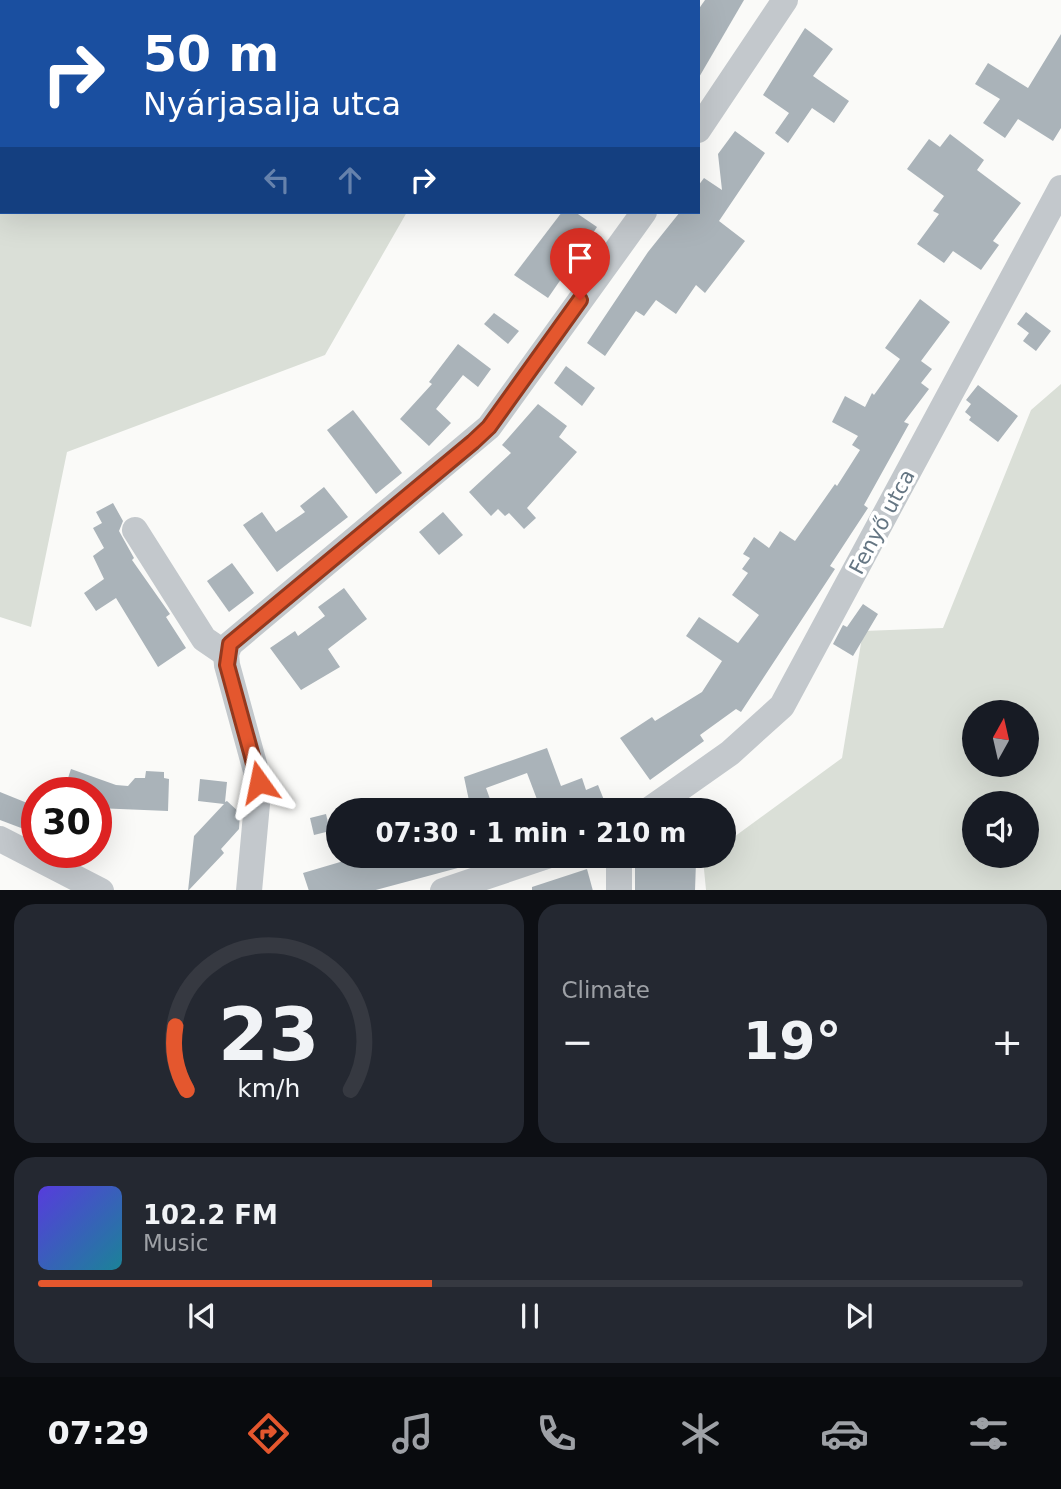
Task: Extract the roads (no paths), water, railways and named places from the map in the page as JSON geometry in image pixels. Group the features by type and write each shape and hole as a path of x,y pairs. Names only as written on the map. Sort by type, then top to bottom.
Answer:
{"street":[{"path":"700,127 785,0"},
{"name":"Fenyő utca","path":"666,798 730,753 782,706 1061,188"},
{"path":"226,654 238,636 489,427 643,214"},
{"path":"135,530 204,639 226,654 259,782 249,890"},
{"path":"0,839 99,890"},
{"path":"446,890 511,868"},
{"path":"619,868 620,890"}]}
